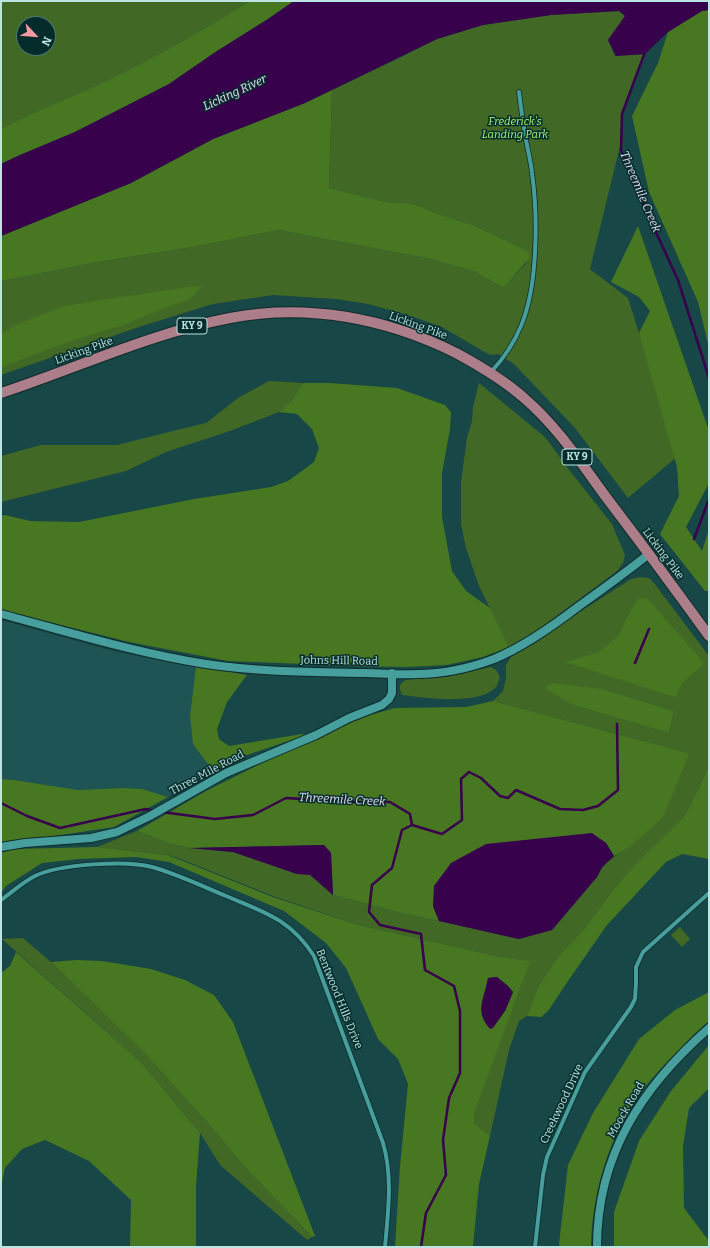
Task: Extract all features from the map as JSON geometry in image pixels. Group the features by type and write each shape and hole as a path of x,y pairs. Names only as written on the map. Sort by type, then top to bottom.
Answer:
{"main road":[{"name":"Licking Pike","path":"1,393 191,326 231,318 289,312 339,316 391,327 419,336 491,373 524,398 567,444 709,636"},
{"name":"Johns Hill Road","path":"1,614 91,639 149,653 205,664 273,670 415,674 436,673 454,670 487,661 511,651 563,618 649,554"},
{"name":"Three Mile Road","path":"1,847 25,843 91,838 117,832 150,816 226,773 349,718 382,705 389,699 392,693 392,673"},
{"name":"Moock Road","path":"597,1247 597,1226 603,1189 618,1144 627,1125 654,1083 672,1062 709,1028"}],"street":[{"path":"491,373 507,353 521,326 531,289 533,270 536,216 533,175 523,124 519,92"},
{"name":"Bentwood Hills Drive","path":"1,900 30,879 45,872 80,866 132,864 153,867 174,875 269,914 291,928 306,944 314,956 387,1155 389,1184 385,1247"},
{"name":"Creekwood Drive","path":"535,1247 543,1175 547,1157 585,1072 631,1007 635,999 636,967 643,952 709,893"}],"shaded area":[{"path":"1,620 116,652 196,666 190,716 193,744 213,771 168,797 142,789 123,788 78,790 1,779"}],"green space":[{"path":"1,1 250,1 197,33 143,62 106,81 1,129"},
{"path":"250,1 294,1 169,84 75,132 1,164 1,129 106,81 143,62 197,33"},
{"path":"709,10 709,348 698,302 649,192 632,116 658,63 668,32 702,11"},
{"name":"Frederick's Landing Park","path":"619,11 625,16 608,40 615,56 645,54 622,114 621,142 590,269 628,298 678,456 628,498 575,428 514,364 498,354 488,354 442,327 408,315 368,304 336,299 273,295 213,304 139,327 1,375 1,281 98,262 193,247 278,230 430,259 473,271 504,288 527,262 524,249 473,225 435,213 420,206 407,203 386,202 329,188 332,90 437,39 483,25 551,15"},
{"path":"332,90 329,188 386,202 407,203 420,206 435,213 473,225 524,249 531,256 504,288 473,271 430,259 278,230 193,247 98,262 1,281 1,236 131,183 213,139 305,103"},
{"path":"638,226 709,431 709,483 686,527 702,551 709,529 709,591 705,591 660,534 679,496 677,467 639,333 650,311 639,297 611,282"},
{"path":"202,286 190,299 123,325 68,342 1,367 1,334 18,324 64,306"},
{"path":"269,381 303,383 292,400 279,412 230,431 166,452 126,471 1,502 1,456 41,445 117,445 206,423 238,398"},
{"path":"303,383 329,383 397,388 445,405 451,412 450,429 442,473 442,517 452,571 466,591 490,608 509,647 483,657 447,665 406,667 228,661 129,642 1,610 1,516 5,515 30,521 79,522 194,499 271,487 288,481 314,462 319,448 312,429 297,414 279,412 292,400"},
{"path":"479,383 545,437 612,524 625,555 623,563 617,571 538,630 509,647 479,586 466,548 461,524 461,482 467,438 472,421 473,407"},
{"path":"640,577 649,578 709,656 709,765 684,817 638,861 612,891 585,928 558,957 538,987 527,1016 519,1021 509,1050 490,1136 474,1123 474,1114 529,961 496,956 359,925 273,896 178,858 166,855 97,847 137,831 168,843 190,848 233,852 297,874 310,874 333,895 405,914 519,939 552,930 597,877 603,867 615,856 630,847 658,745 493,701 503,691 506,679 506,665 511,657 534,644 572,617 631,579","holes":["629,613 702,666 682,684 566,662 598,652 618,636","603,689 674,711 669,733 576,706"]},
{"path":"647,598 703,662 702,666 682,684 675,697 565,662 598,652 618,636 629,613 638,599"},
{"path":"196,666 247,675 227,702 217,729 219,739 229,746 302,734 306,735 238,758 213,771 193,744 190,716"},
{"path":"491,667 496,670 500,677 497,686 489,692 479,696 452,699 424,698 402,695 400,690 400,685 405,680 454,675"},
{"path":"552,683 603,689 674,711 669,733 576,706 544,688"},
{"path":"493,701 689,754 663,817 630,847 614,856 606,843 433,906 439,921 405,914 333,895 331,853 324,845 190,848 168,843 137,831 206,791 262,763 335,729 370,715 395,708 466,707"},
{"path":"709,765 709,859 682,854 666,862 607,925 548,1011 541,1017 527,1016 538,987 558,957 585,928 612,891 638,861 684,817"},
{"path":"1,779 78,790 123,788 142,789 168,797 114,827 1,844"},
{"path":"97,847 166,855 273,897 359,925 496,956 530,961 474,1114 474,1123 490,1136 479,1184 473,1247 395,1247 400,1166 408,1084 398,1059 378,1039 346,968 326,943 284,911 169,862 136,857 79,859 42,863 6,886 1,893 1,853 14,849","holes":["497,977 513,992 505,1011 486,988 488,978"]},
{"path":"680,927 690,939 682,947 671,935"},
{"path":"23,938 51,962 145,1052 242,1164 312,1237 307,1240 220,1165 200,1133 141,1062 2,939"},
{"path":"16,952 141,1062 200,1133 196,1186 196,1247 130,1247 131,1200 89,1161 45,1140 22,1149 5,1168 1,1187 1,973 10,966"},
{"path":"76,960 102,961 151,969 185,980 214,995 233,1022 315,1236 312,1237 242,1164 207,1122 145,1053 51,962"},
{"path":"709,992 709,1021 689,1039 648,1083 623,1120 615,1137 602,1172 594,1209 591,1247 560,1247 559,1244 568,1165 593,1113 639,1039 675,1010"},
{"path":"709,1045 709,1088 689,1108 683,1146 684,1208 709,1241 709,1247 614,1247 614,1212 639,1141 671,1091"}],"water":[{"name":"Licking River","path":"294,1 709,1 709,10 702,11 668,32 645,54 616,56 608,40 625,16 619,11 551,15 483,25 437,39 305,103 213,139 131,183 1,236 1,164 75,132 169,84"},
{"path":"592,833 606,843 614,856 602,867 597,877 552,930 519,939 439,921 433,906 434,886 451,863 486,844"},
{"path":"324,845 331,853 333,895 310,875 297,874 233,852 190,848"},
{"path":"497,977 513,992 505,1011 493,1028 490,1029 482,1017 481,1011 488,978"}],"waterway":[{"name":"Threemile Creek","path":"645,52 622,114 621,150 648,215 678,280 709,378"},
{"name":"Threemile Creek","path":"694,539 709,499"},
{"name":"Threemile Creek","path":"635,663 649,629"},
{"name":"Threemile Creek","path":"162,812 215,819 253,815 286,798 353,802 390,802 410,814 412,825 442,834 462,820 461,779 469,772 481,778 500,796 508,798 516,790 560,809 583,810 598,806 618,790 617,724"},
{"name":"Threemile Creek","path":"1,803 27,816 60,828 146,809 155,811"},
{"path":"412,825 402,830 392,868 372,885 369,912 380,925 421,934 425,970 454,986 460,1011 460,1073 449,1098 443,1140 446,1175 426,1213 421,1247"}]}
